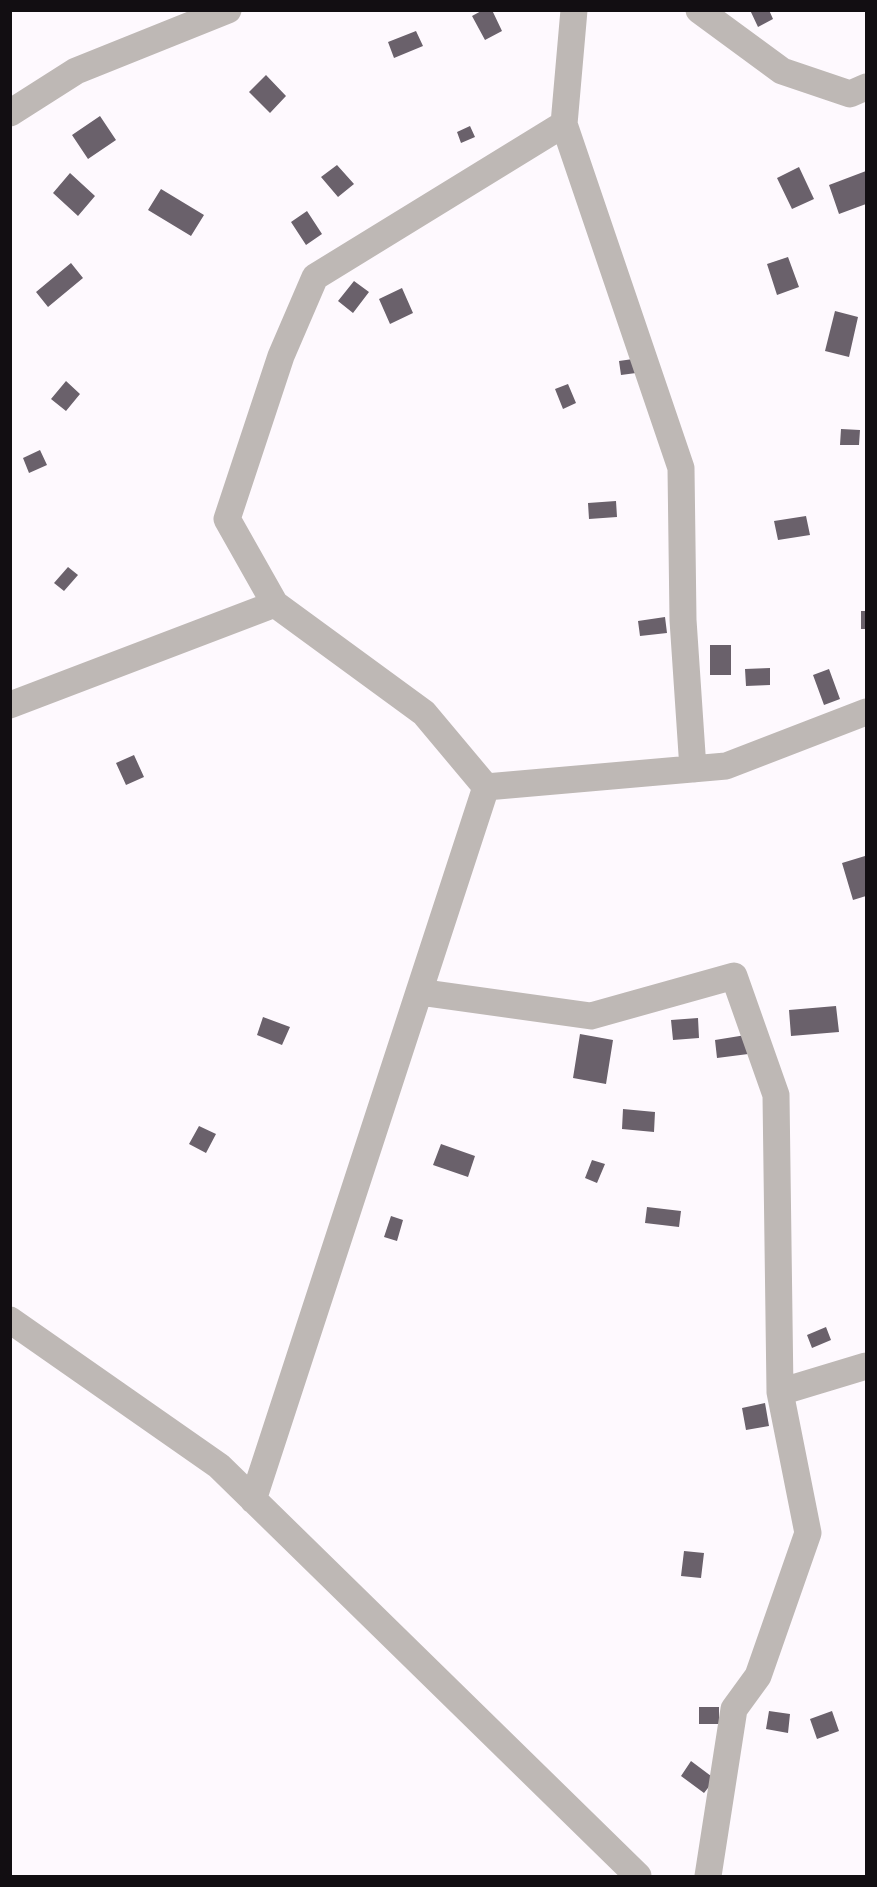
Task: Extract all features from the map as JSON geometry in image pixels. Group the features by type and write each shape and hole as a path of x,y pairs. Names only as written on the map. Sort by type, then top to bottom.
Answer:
{"street":[{"path":"10,113 76,71 228,10"},
{"path":"574,10 564,124 681,468 683,620 693,769"},
{"path":"699,10 782,71 861,95"},
{"path":"486,787 424,713 275,604 227,519 281,356 315,277 564,124"},
{"path":"10,705 275,604"},
{"path":"486,787 726,766 867,712"},
{"path":"254,1500 486,787"},
{"path":"419,992 591,1016 734,976 776,1095 780,1392 808,1533 758,1676 734,1709 708,1876"},
{"path":"10,1320 219,1466 638,1876"},
{"path":"780,1392 867,1366"}],"building":[{"path":"483,10 492,10 502,31 485,40 472,16"},
{"path":"750,10 769,10 773,19 758,27"},
{"path":"416,31 423,46 394,58 388,42"},
{"path":"266,75 286,96 270,113 249,92"},
{"path":"100,116 116,140 88,159 72,135"},
{"path":"470,126 475,137 461,143 457,132"},
{"path":"337,165 354,184 338,197 321,177"},
{"path":"799,167 814,199 792,209 777,178"},
{"path":"866,171 866,204 839,214 829,185"},
{"path":"70,173 95,196 78,216 53,193"},
{"path":"161,189 204,215 191,236 148,210"},
{"path":"307,211 322,234 306,245 291,222"},
{"path":"788,257 799,287 777,295 767,264"},
{"path":"71,263 83,278 48,307 36,292"},
{"path":"354,281 369,292 353,313 338,301"},
{"path":"402,288 413,313 390,324 379,299"},
{"path":"835,311 858,317 849,357 825,351"},
{"path":"633,359 636,373 621,375 619,361"},
{"path":"66,381 80,394 66,411 51,399"},
{"path":"568,384 576,403 563,409 555,389"},
{"path":"841,429 860,430 859,445 840,445"},
{"path":"40,450 47,465 29,473 23,458"},
{"path":"616,501 617,517 589,519 588,503"},
{"path":"806,516 810,535 778,540 774,521"},
{"path":"68,567 78,575 64,591 54,583"},
{"path":"861,611 866,611 866,629 861,629"},
{"path":"665,617 667,633 640,636 638,621"},
{"path":"710,645 731,645 731,675 710,675"},
{"path":"770,668 770,685 746,686 745,669"},
{"path":"829,669 840,699 824,705 813,675"},
{"path":"134,755 144,777 126,785 116,763"},
{"path":"865,856 866,896 853,900 842,863"},
{"path":"836,1006 839,1032 791,1036 789,1010"},
{"path":"263,1017 290,1027 282,1045 257,1035"},
{"path":"698,1018 699,1038 673,1040 671,1020"},
{"path":"580,1034 613,1040 606,1084 573,1078"},
{"path":"752,1034 756,1053 717,1058 715,1040"},
{"path":"623,1109 655,1112 654,1132 622,1129"},
{"path":"199,1126 216,1134 206,1153 189,1144"},
{"path":"441,1144 475,1156 468,1177 433,1165"},
{"path":"592,1160 605,1164 597,1183 585,1178"},
{"path":"647,1207 681,1211 679,1227 645,1223"},
{"path":"391,1216 403,1220 397,1241 384,1237"},
{"path":"826,1327 831,1340 812,1348 807,1335"},
{"path":"765,1403 769,1426 746,1430 742,1408"},
{"path":"684,1551 704,1553 701,1578 681,1576"},
{"path":"699,1707 719,1707 719,1724 699,1724"},
{"path":"769,1711 790,1714 788,1733 766,1729"},
{"path":"832,1711 839,1731 817,1739 810,1719"},
{"path":"691,1761 715,1779 704,1793 681,1776"}]}
